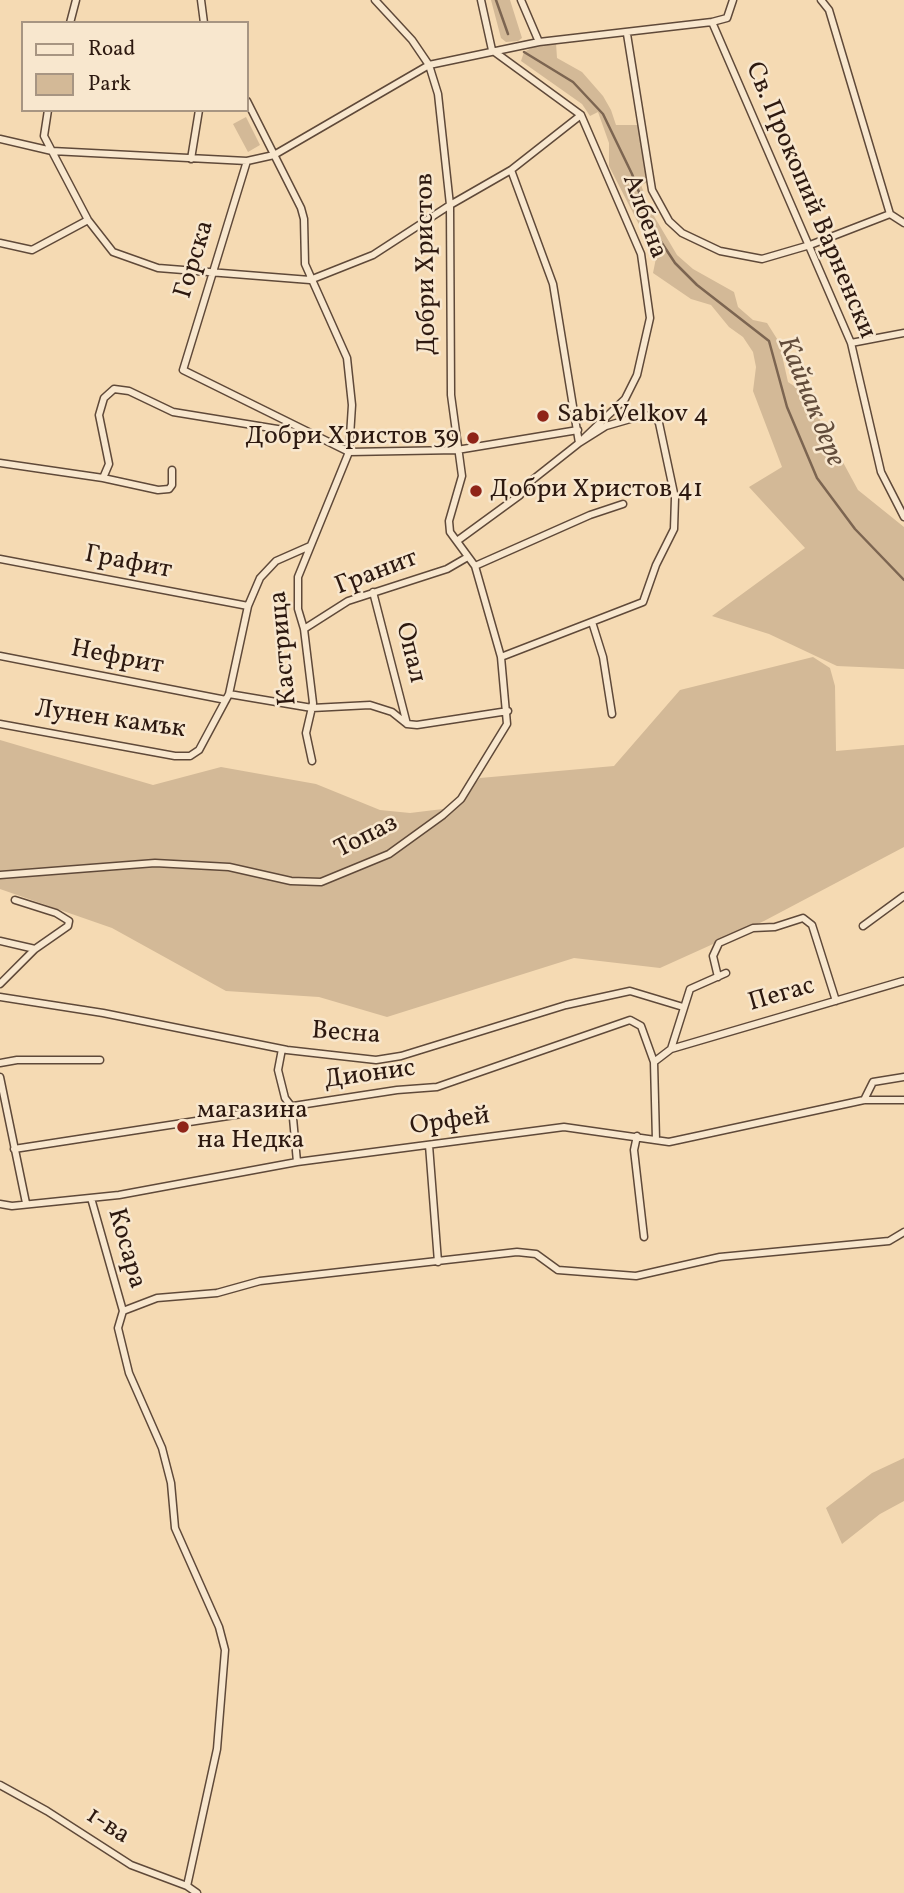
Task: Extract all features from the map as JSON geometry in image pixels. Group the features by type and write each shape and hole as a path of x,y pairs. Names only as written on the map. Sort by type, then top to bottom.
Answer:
{"street":[{"path":"71,21 76,0"},
{"path":"201,0 204,21"},
{"name":"Добри Христов","path":"375,0 429,65 438,94 450,205 451,395 457,450 462,462 461,487 449,521 450,532 457,541"},
{"path":"48,112 44,135 88,220 113,251 125,258 158,268 310,280 373,255 450,205 511,170 581,115 492,50 481,0"},
{"path":"521,0 539,42"},
{"path":"0,139 52,151 247,162 274,155 429,65 539,42 627,34 712,22 727,18 733,0"},
{"path":"821,0 829,10 890,214 904,223"},
{"name":"Св. Прокопий Варненски","path":"712,22 851,343 881,472 904,517"},
{"path":"627,34 652,190 669,221 699,244 742,257 762,259 810,245 890,214"},
{"name":"Кастрица","path":"248,103 304,219 305,264 347,358 352,405 349,452 298,577 298,610 304,629 312,708 306,733 312,761"},
{"path":"191,159 199,112"},
{"name":"Албена","path":"457,541 471,527 500,511 531,481 579,443 625,398 637,375 650,318 642,254 581,115"},
{"name":"Горска","path":"247,162 183,370 319,435"},
{"path":"501,657 643,602 648,596 656,565 674,529 675,498 659,422 655,417 644,415 606,426 579,443 553,284 511,170"},
{"path":"0,243 32,250 88,220"},
{"path":"851,343 904,333"},
{"path":"103,478 109,464 99,415 104,398 114,389 129,391 173,412 289,433 319,435 349,452 457,450 578,430"},
{"path":"0,463 103,478 158,490 169,489 174,478 172,470"},
{"path":"457,541 466,558 475,566 590,515 623,504"},
{"path":"227,697 248,606 260,578 276,561 312,545"},
{"name":"Гранит","path":"304,629 348,601 447,569 466,558"},
{"name":"Графит","path":"0,559 248,606"},
{"name":"Топаз","path":"0,876 155,863 229,867 291,881 321,882 389,854 461,799 501,736 508,710 501,657 475,566"},
{"name":"Опал","path":"373,592 407,724"},
{"path":"592,622 603,657 612,714"},
{"name":"Нефрит","path":"0,656 227,697 312,708 370,705 392,712 407,724"},
{"name":"Лунен камък","path":"0,724 175,756 190,756 199,750 227,697"},
{"path":"407,724 508,710"},
{"path":"863,926 904,896"},
{"path":"0,984 36,948 68,926 69,921 56,913 15,901"},
{"path":"718,976 713,956 719,943 753,928 775,927 803,918 812,925 836,1001"},
{"path":"0,941 36,948"},
{"path":"654,1062 671,1049 682,1007 690,989 726,973"},
{"name":"Пегас","path":"671,1049 904,981"},
{"name":"Весна","path":"0,997 103,1013 282,1049 352,1059 389,1058 566,1005 630,992 682,1007"},
{"name":"Дионис","path":"14,1149 397,1090 437,1087 630,1020 641,1026 654,1062 656,1140"},
{"path":"282,1049 278,1070 285,1098 292,1107 297,1161"},
{"path":"0,1063 17,1060 100,1060"},
{"path":"0,1077 26,1203"},
{"path":"864,1100 873,1082 904,1077"},
{"name":"Орфей","path":"0,1204 91,1198 297,1161 564,1127 669,1142 864,1100 904,1100"},
{"path":"0,1131 10,1133"},
{"path":"637,1136 634,1150 644,1237"},
{"path":"429,1145 438,1262"},
{"name":"Косара","path":"91,1198 122,1311 118,1328 129,1373 162,1448 171,1483 175,1528 219,1627 225,1650 217,1749 187,1886"},
{"path":"122,1311 157,1298 217,1293 260,1281 530,1252 558,1270 636,1276 720,1257 889,1241 904,1232"},
{"name":"1-ва","path":"0,1785 47,1811 131,1865 187,1886 197,1893"}],"green space":[{"path":"491,0 510,0 522,38 518,41 506,42 501,38"},
{"path":"556,43 557,58 582,72 603,96 616,125 638,125 648,182 641,185 651,211 677,255 693,269 734,292 738,307 753,320 767,323 779,342 788,382 806,394 858,490 904,527 904,669 837,666 769,634 712,616 805,548 749,487 782,467 753,391 756,367 753,352 743,337 729,327 711,305 691,299 653,273 657,253 650,246 609,166 609,143 598,112 590,116 582,104 521,61 524,52 535,46"},
{"path":"246,117 260,145 248,152 233,124"},
{"path":"813,657 830,668 835,686 836,751 904,745 904,847 764,921 660,968 574,958 387,1017 319,997 226,991 112,928 0,889 0,740 153,785 221,767 316,784 380,810 410,813 451,808 480,778 614,766 680,690"},
{"path":"904,1458 904,1501 880,1514 842,1544 826,1508 872,1473"}],"waterway":[{"name":"Кайнак дере","path":"496,0 508,34"},
{"name":"Кайнак дере","path":"524,52 573,82 603,114 632,174 654,231 675,263 697,285 769,341 787,407 817,478 855,529 904,580"}],"place":[{"name":"Sabi Velkov 4","path":"543,416"},
{"name":"Добри Христов 39","path":"473,438"},
{"name":"Добри Христов 41","path":"476,491"},
{"name":"магазина на Недка","path":"183,1127"}]}
